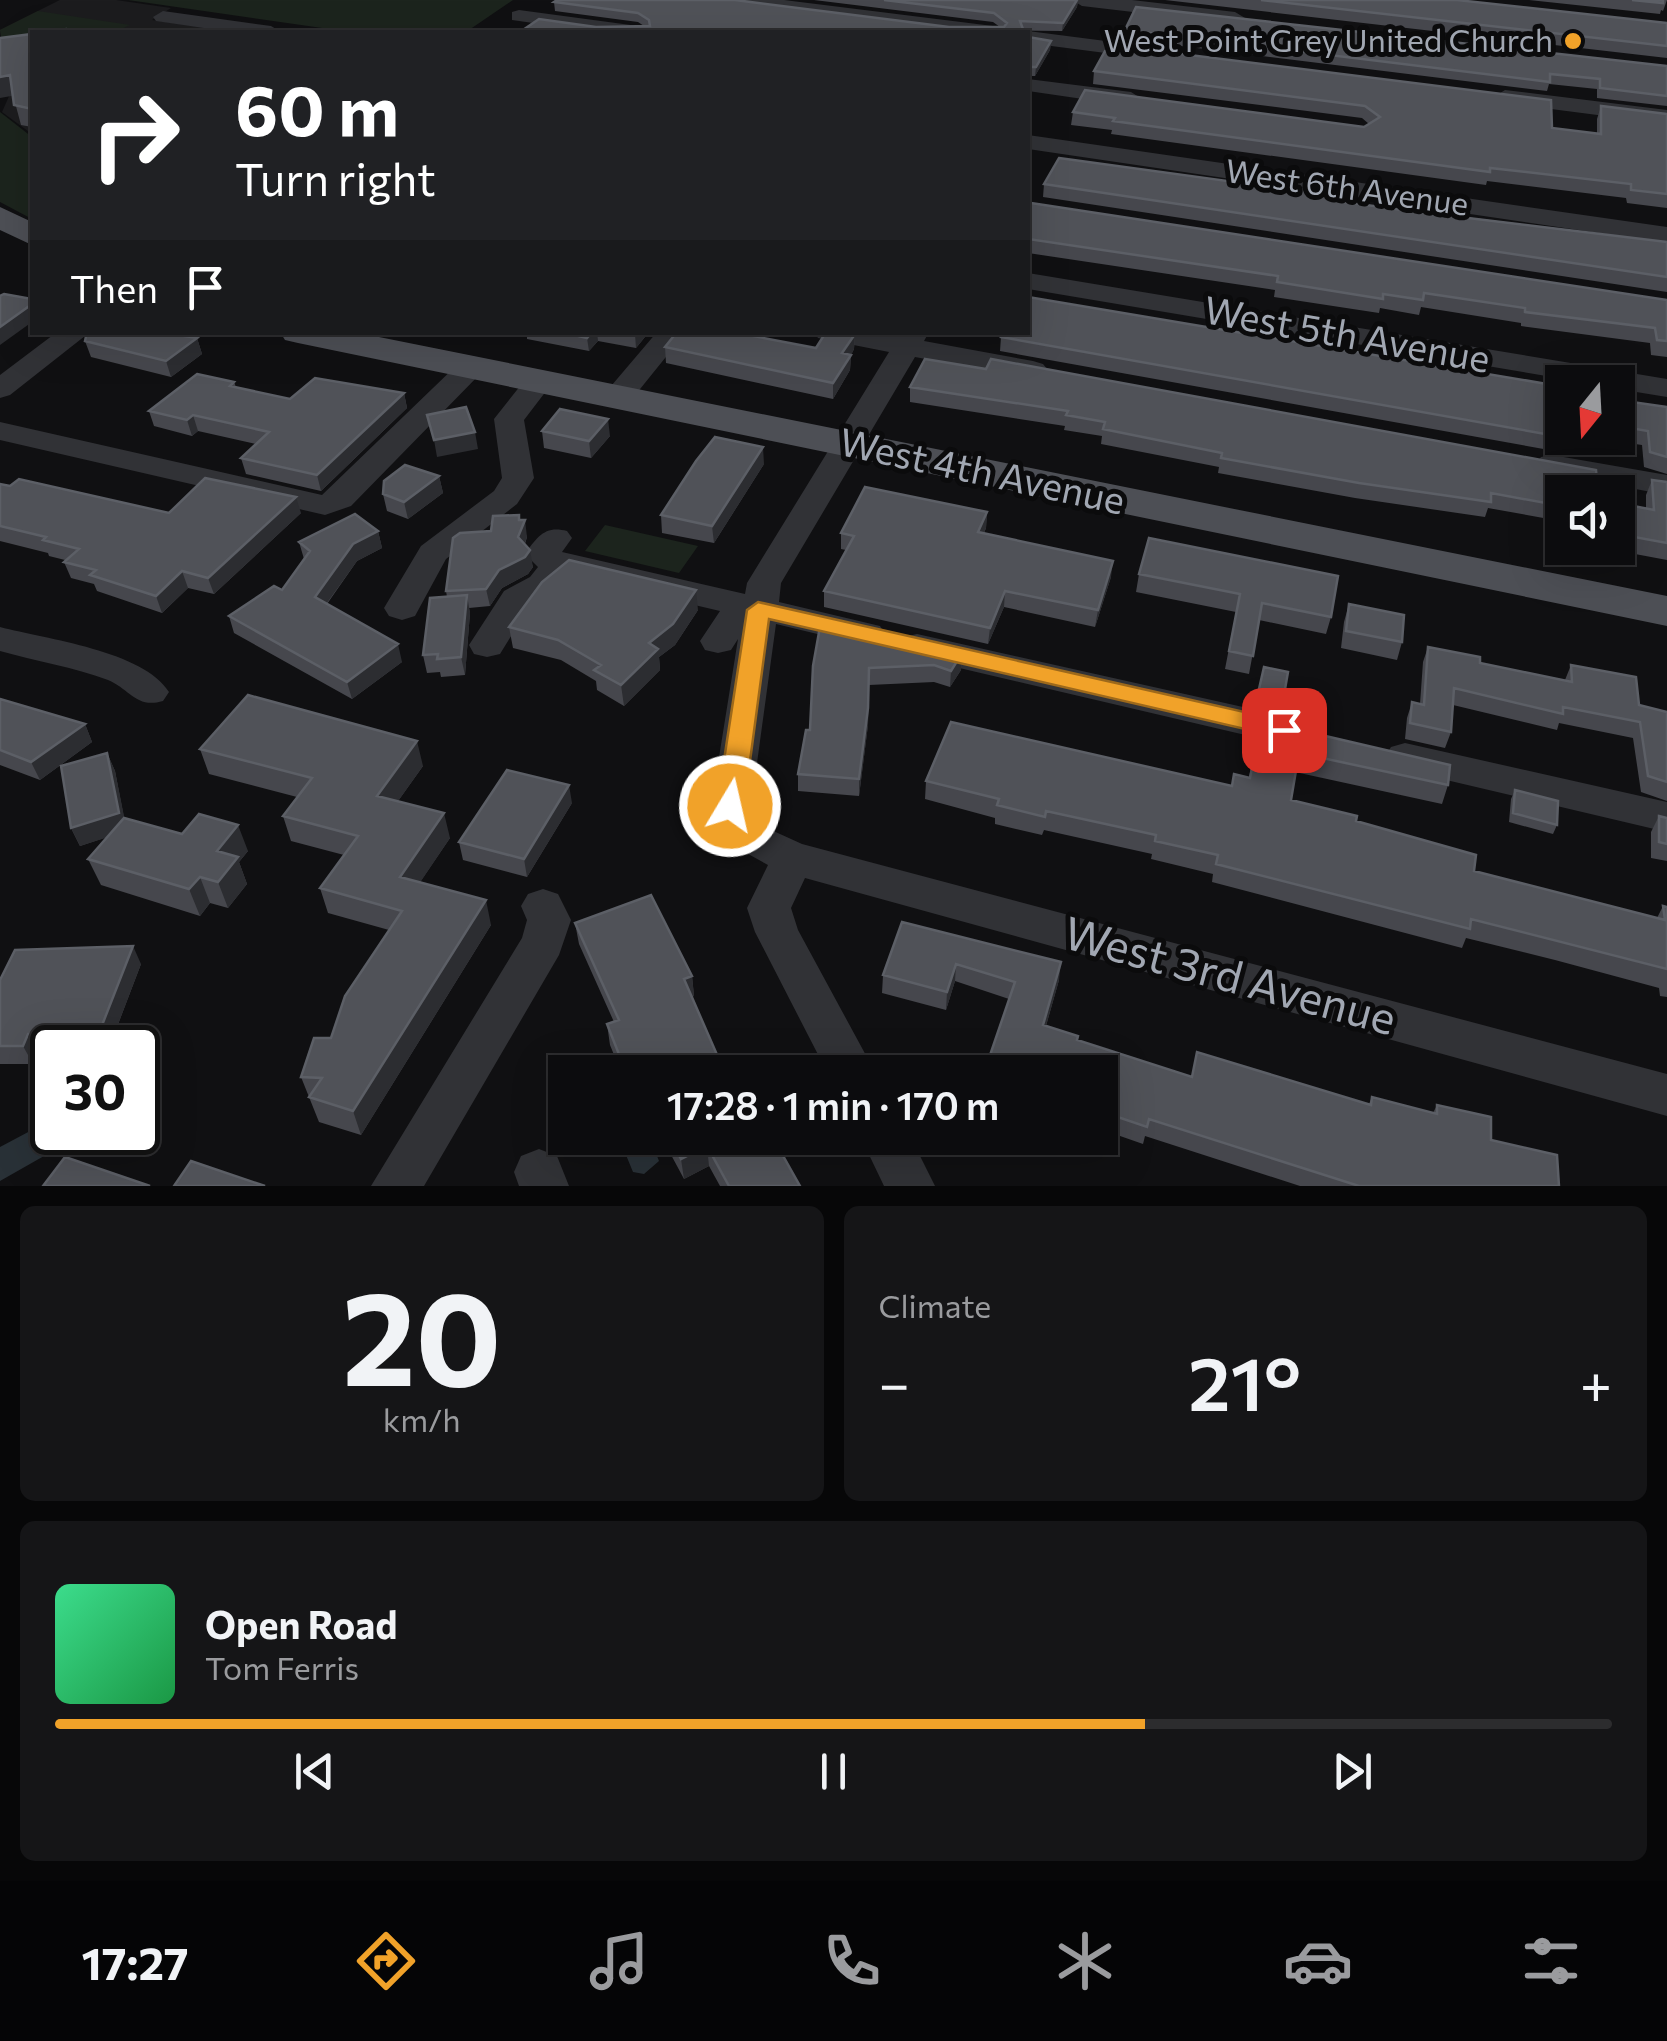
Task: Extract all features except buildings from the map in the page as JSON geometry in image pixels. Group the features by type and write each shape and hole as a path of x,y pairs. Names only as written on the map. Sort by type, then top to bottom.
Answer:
{"main road":[{"path":"0,217 30,234"},
{"name":"West 4th Avenue","path":"312,335 1667,611"}],"street":[{"path":"499,30 542,0"},
{"path":"738,0 977,30"},
{"path":"1082,0 1253,20"},
{"path":"1030,140 1113,2"},
{"path":"519,16 623,30"},
{"path":"162,17 256,30"},
{"path":"1030,37 1174,55"},
{"path":"1030,85 1144,100"},
{"path":"1489,95 1667,117"},
{"name":"West 6th Avenue","path":"1030,143 1667,234"},
{"name":"West 5th Avenue","path":"1030,281 1667,388"},
{"path":"0,389 72,335"},
{"path":"616,398 669,335"},
{"path":"859,335 911,340 1070,376"},
{"name":"West 3rd Avenue","path":"911,340 764,583 730,806 734,824 759,844 793,858 1667,1095"},
{"path":"0,432 324,506 340,500 470,368"},
{"path":"402,608 433,553 506,497 518,478 509,419 538,382"},
{"path":"1532,461 1667,485"},
{"path":"487,646 516,599 542,584 557,550 758,610 1341,743"},
{"path":"718,641 736,614 758,610"},
{"path":"0,638 124,672 150,692"},
{"path":"1379,752 1667,817"},
{"path":"793,858 769,908 777,932 842,1055"},
{"path":"396,1186 544,942 550,920 543,906"},
{"path":"894,1155 910,1186"}],"shaded area":[{"path":"60,0 116,0 171,8 152,20 223,30 30,30 30,133 2,112 10,94 0,30"},
{"path":"128,0 513,0 469,30 336,30"},
{"path":"38,11 130,25 119,30 30,30 30,52 4,56 0,30"},
{"path":"0,112 30,135 30,218 0,202"},
{"path":"605,525 698,546 679,573 585,551"},
{"path":"30,1131 30,1155 44,1156 0,1181 0,1147"},
{"path":"626,1155 657,1155 659,1161 644,1174 633,1172"}],"place":[{"name":"West Point Grey United Church","path":"1573,41"}],"route":[{"path":"730,806 758,632 758,610 1284,730"}]}
